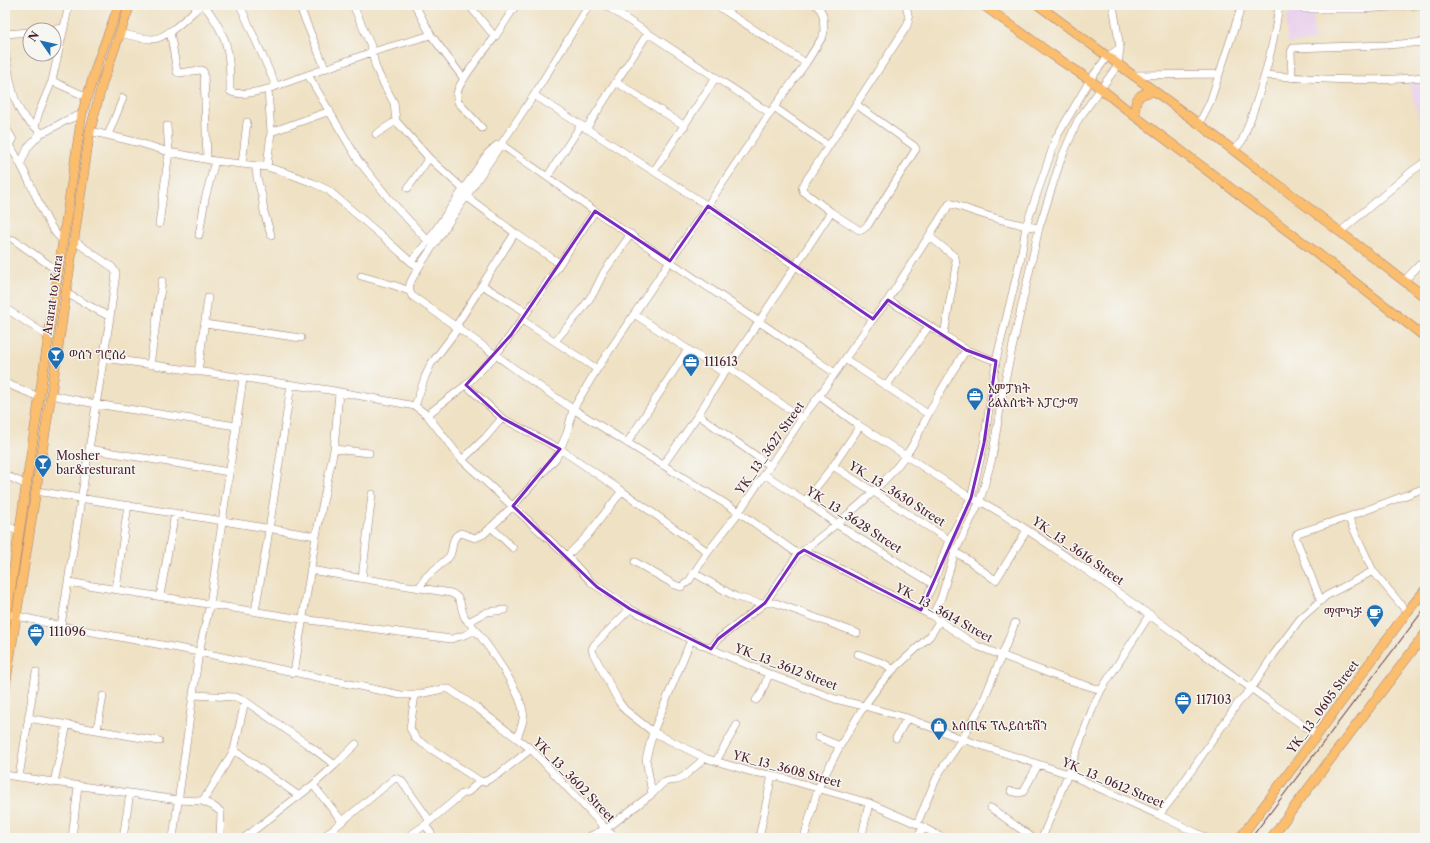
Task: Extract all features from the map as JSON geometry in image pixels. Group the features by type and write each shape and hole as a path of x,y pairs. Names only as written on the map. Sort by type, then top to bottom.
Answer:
{"main road":[{"name":"Ararat to Kara","path":"5,627 8,587 27,486 68,199 82,114 98,61 119,5"},
{"name":"Ararat to Kara","path":"5,688 51,395 90,131 103,81 130,5"},
{"path":"983,5 1090,80 1136,117 1317,253 1425,337"},
{"path":"1038,5 1198,124 1425,297"},
{"path":"1136,117 1135,109 1137,100 1143,93 1154,92"},
{"path":"68,199 79,202"},
{"name":"YK_13_0605 Street","path":"1240,838 1407,612 1425,590"},
{"path":"1271,838 1425,634"}],"street":[{"path":"35,126 39,112 52,81 69,5"},
{"path":"120,33 137,37 155,39 160,38 201,5"},
{"path":"204,5 214,18 224,38 228,58 230,91 236,93 255,92 268,89 372,52 431,35"},
{"path":"240,5 276,86"},
{"path":"299,5 325,68"},
{"path":"353,5 371,46 379,75 394,103 396,121 429,158 463,189"},
{"path":"415,5 431,35 464,79"},
{"path":"469,5 477,17 495,37"},
{"path":"482,128 458,102 457,92 464,79 495,37 516,5"},
{"path":"361,276 409,291 408,286 419,267 502,145 589,5"},
{"path":"605,5 716,77 829,146"},
{"path":"716,5 806,63"},
{"path":"419,588 426,577 452,553 452,542 454,537 461,533 476,538 479,537 513,506 556,458 571,421 573,409 597,369 823,36 823,15 816,5"},
{"path":"857,105 914,146 916,149 865,229 862,230 859,230 831,212 803,191 802,188 907,26 910,19 906,5"},
{"path":"932,616 941,598 955,552 980,501 992,458 1004,385 1039,228 1061,158 1078,120 1118,65 1120,48 1113,5"},
{"path":"1198,124 1210,102 1242,5"},
{"path":"1232,150 1242,141 1265,76 1276,34 1279,5"},
{"path":"1297,5 1313,9 1364,9 1420,5"},
{"path":"170,31 177,72 202,70 204,73 206,159"},
{"path":"5,34 22,33"},
{"path":"547,177 616,82 648,33"},
{"path":"1292,78 1291,52 1293,48 1387,45 1425,42"},
{"path":"921,610 933,584 949,540 971,498 984,443 996,361 1021,257 1026,226 1056,138 1090,80 1107,57 1120,48"},
{"path":"5,52 14,94 20,109 25,118 41,133"},
{"path":"1133,75 1219,74"},
{"path":"308,75 358,160 390,200 428,241"},
{"path":"1265,76 1391,80 1425,77"},
{"path":"654,171 716,77"},
{"path":"52,81 87,97"},
{"path":"616,82 685,126"},
{"path":"267,167 271,132 268,89"},
{"path":"534,95 708,206 873,319"},
{"path":"108,134 123,98"},
{"path":"271,132 330,111"},
{"path":"21,163 28,147 41,133 47,132 64,121 82,114"},
{"path":"376,134 396,121"},
{"path":"242,164 247,122"},
{"path":"5,126 13,140 8,148 21,163 44,214 56,234 62,240"},
{"path":"160,224 169,152 167,126"},
{"path":"90,131 108,134 169,152 206,159 267,167 287,173 328,190 411,262 419,267"},
{"path":"411,262 428,241 488,153 497,145 502,145 595,211 834,373"},
{"path":"408,188 429,158"},
{"path":"199,235 205,199 215,160"},
{"path":"1340,232 1412,171 1425,162"},
{"path":"256,166 264,212 271,235"},
{"path":"466,196 515,233 559,263"},
{"name":"YK_13_3627 Street","path":"635,562 675,586 681,586 689,580 708,552 739,512 769,465 802,418 888,300 950,203 981,214 1026,226"},
{"path":"427,415 466,385 495,356 522,320 595,211"},
{"path":"663,465 698,415 726,370 831,212"},
{"path":"1026,226 1039,228"},
{"path":"104,358 291,385 415,406 431,364 458,326 515,233"},
{"path":"555,341 581,311 594,292 604,272 631,234"},
{"path":"929,236 955,257 956,266 944,335"},
{"path":"14,240 58,271"},
{"path":"61,626 104,358 116,273 112,267 73,240"},
{"path":"1404,281 1425,259"},
{"path":"150,365 162,280"},
{"path":"482,285 526,312"},
{"name":"YK_13_3614 Street","path":"409,291 412,296 458,326 495,356 573,409 801,552 940,620 977,646 1056,676 1102,690"},
{"path":"66,293 110,317"},
{"path":"198,372 208,298"},
{"path":"888,300 966,350 996,361"},
{"path":"5,308 48,336"},
{"path":"634,314 688,349 726,370 802,418"},
{"path":"522,320 597,369"},
{"path":"205,324 301,338"},
{"path":"887,385 929,326"},
{"path":"627,443 688,349"},
{"path":"711,649 718,639 765,603 801,552 874,493 906,456 919,435 928,414 949,376 966,350"},
{"path":"845,359 887,385 928,414"},
{"path":"173,838 200,652 210,604 243,379"},
{"path":"5,383 39,397"},
{"path":"255,611 291,385"},
{"path":"466,385 502,418 560,449 708,552"},
{"path":"294,673 316,536 334,449 339,393"},
{"path":"51,395 96,404 236,426"},
{"name":"YK_13_3616 Street","path":"819,396 860,426 971,498 995,509 1027,530 1150,614 1251,689 1317,735"},
{"name":"YK_13_3612 Street","path":"415,406 427,415 462,460 567,556 591,582 630,609 691,640 769,674 835,699 907,718 962,739"},
{"path":"698,415 769,465"},
{"path":"462,460 485,438 502,418"},
{"path":"805,501 833,466 860,426"},
{"path":"89,449 229,472"},
{"path":"334,449 369,453"},
{"name":"YK_13_3630 Street","path":"833,466 949,540"},
{"name":"YK_13_3628 Street","path":"764,474 805,501 836,524 933,584"},
{"path":"5,475 27,486"},
{"path":"1321,601 1296,536 1425,488"},
{"path":"36,491 175,512 316,536"},
{"path":"567,556 587,536 622,491"},
{"path":"362,578 372,494"},
{"path":"116,589 128,505"},
{"path":"160,596 175,512"},
{"path":"1348,517 1373,571 1407,612"},
{"path":"5,525 19,532"},
{"path":"491,527 513,548"},
{"path":"955,552 996,580 1027,530"},
{"path":"310,570 451,593 457,596 460,600 464,616 499,663 518,695 524,713 517,738"},
{"path":"1159,815 1238,703 1251,689 1274,654 1300,619 1326,596 1373,571"},
{"path":"694,573 736,597 749,601 776,603 857,633"},
{"path":"68,582 451,639 475,630"},
{"name":"YK_13_3608 Street","path":"630,609 594,645 592,649 619,702 625,710 653,732 716,762 752,772 772,775 869,803 943,838"},
{"path":"468,622 487,612 505,610"},
{"path":"7,614 61,626 200,652 401,695 414,696 410,728 416,739 480,781 484,782 499,774 531,749"},
{"path":"1042,838 1092,710 1102,690 1150,614"},
{"path":"804,838 818,788 840,746 864,706 881,682 930,636 940,620"},
{"path":"917,838 932,786 982,704 1000,656 1015,623"},
{"path":"652,794 646,758 653,732 691,640"},
{"path":"858,654 885,664 893,670"},
{"path":"19,777 36,672"},
{"path":"756,700 761,694 769,674"},
{"name":"YK_13_3602 Street","path":"414,696 443,689 452,691 531,749 616,838"},
{"path":"194,695 235,698 245,701 335,765"},
{"path":"97,730 103,696"},
{"path":"202,802 234,750 245,701"},
{"path":"28,718 159,741"},
{"path":"896,738 907,718"},
{"path":"54,782 66,725"},
{"path":"716,762 737,725"},
{"path":"818,737 840,746"},
{"name":"YK_13_0612 Street","path":"962,739 1068,774 1207,838"},
{"path":"244,838 313,785 356,744"},
{"path":"234,750 299,796"},
{"path":"586,838 606,829 652,794 663,783 683,777 705,758"},
{"path":"1011,791 1019,793 1023,792 1038,765"},
{"path":"5,775 178,800 202,802 213,806 221,812 220,838"},
{"path":"759,838 772,775"},
{"path":"322,838 395,778 398,778 401,780 427,823 432,838"},
{"path":"406,838 427,823 458,797 468,792 480,781"},
{"path":"313,785 342,821"},
{"path":"72,838 78,786"},
{"path":"123,838 130,793"},
{"path":"862,831 869,803"},
{"path":"991,808 1033,838"}],"highlighted area":[{"path":"708,206 873,319 888,300 966,350 996,361 984,443 971,498 921,610 804,550 798,554 765,603 718,639 711,649 630,609 597,587 513,506 560,449 502,418 466,385 511,335 595,211 670,261"}],"shaded area":[{"path":"1296,12 1313,13 1314,41 1287,43 1287,15"},
{"path":"1425,79 1425,139 1409,82"}],"tram line":[{"path":"1251,838 1425,608"}],"place":[{"name":"ወሰን ግሮሰሪ","path":"56,370"},
{"name":"111613","path":"691,377"},
{"name":"ኢምፓክት ሪልእስቴት አፓርታማ","path":"975,411"},
{"name":"Mosher bar&resturant","path":"43,478"},
{"name":"ማሞካቻ","path":"1375,628"},
{"name":"111096","path":"36,647"},
{"name":"117103","path":"1183,715"},
{"name":"እስጢፍ ፕሌይስቴሽን","path":"939,741"}]}
